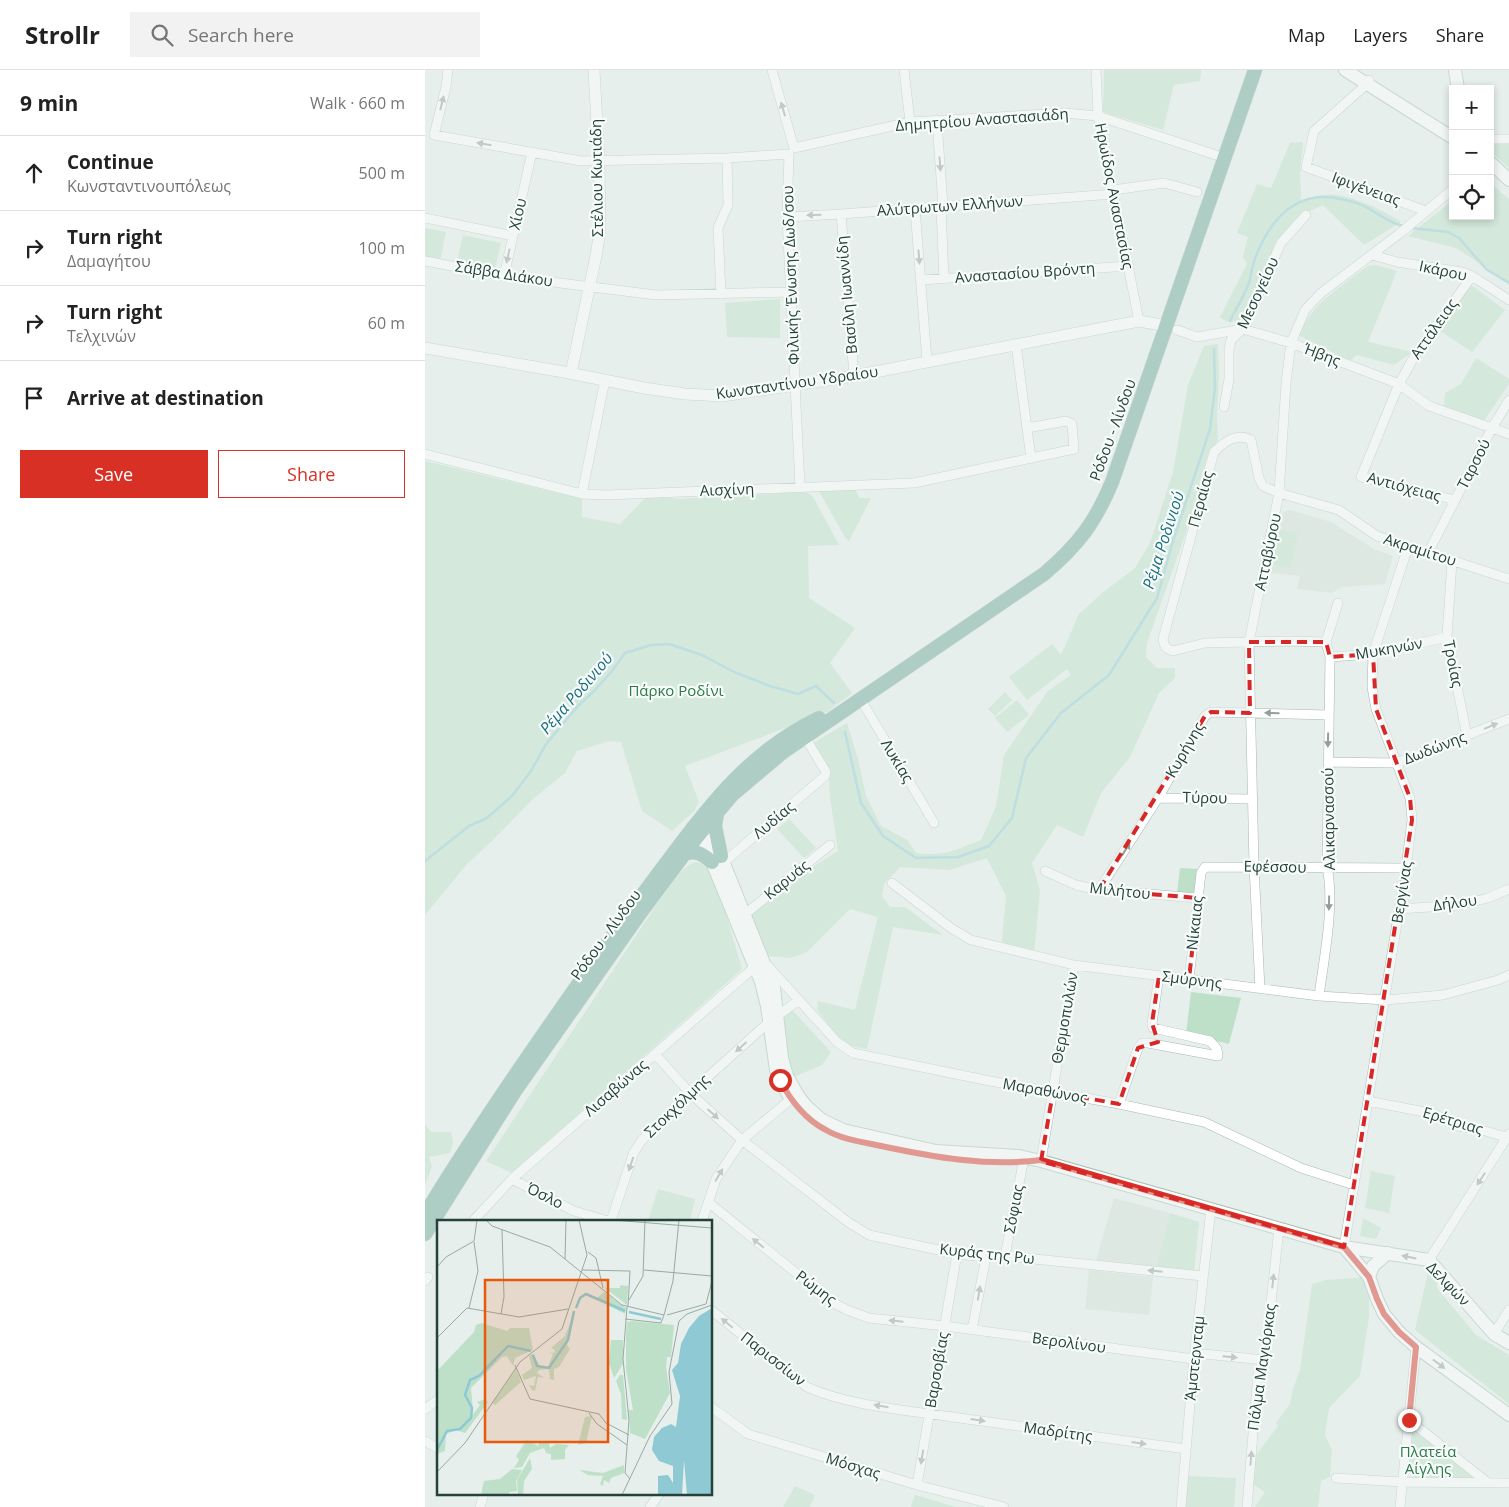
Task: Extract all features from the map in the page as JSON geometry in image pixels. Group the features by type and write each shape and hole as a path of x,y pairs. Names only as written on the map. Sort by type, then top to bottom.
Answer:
{"main road":[{"name":"Ρόδου - Λίνδου","path":"425,1214 507,1085 633,906 697,831 744,784 783,752 1044,574 1085,533 1102,506 1172,328 1225,158 1255,70"},
{"path":"1345,70 1449,128"},
{"path":"1356,70 1368,82 1449,135"},
{"path":"1455,70 1457,85"},
{"path":"1494,166 1509,180"},
{"name":"Ρόδου - Λίνδου","path":"425,1234 515,1091 641,912 685,854 697,831 725,788 770,749 807,724 860,698"},
{"path":"718,812 715,826 719,860 761,968 773,988 773,1018 794,1096 812,1121 836,1136 943,1158 1023,1163 1041,1160"},
{"path":"697,831 719,860 744,915 761,968"},
{"path":"685,854 697,852 719,860"},
{"name":"Δελφών","path":"794,1096 821,1120 843,1130 936,1151 1019,1156 1041,1160 1344,1247 1429,1260 1494,1334 1509,1343"},
{"path":"1344,1247 1369,1277 1384,1314 1399,1332 1416,1347 1509,1415"},
{"path":"1369,1277 1373,1266 1388,1253"}],"street":[{"name":"Δημητρίου Αναστασιάδη","path":"448,70 447,86 434,135 596,161 727,158 791,151 910,122 1065,113 1098,116 1225,158"},
{"name":"Στέλιου Κωτιάδη","path":"567,373 586,286 597,249 601,223 587,70"},
{"name":"Στέλιου Κωτιάδη","path":"594,70 596,161"},
{"name":"Φιλικής Ένωσης Δωδ/σου","path":"772,70 791,151 787,217 800,487"},
{"path":"904,70 910,122"},
{"name":"Ηρωίδος Αναστασίας","path":"1096,70 1098,116 1139,321"},
{"name":"Ιφιγένειας","path":"1368,82 1314,131 1306,167 1426,211"},
{"path":"937,121 944,279"},
{"path":"1494,138 1509,138"},
{"name":"Χίου","path":"504,276 532,152"},
{"path":"721,294 718,228 728,205 727,158"},
{"name":"Αλύτρωτων Ελλήνων","path":"787,217 942,207 1114,192 1164,183 1197,192"},
{"name":"Ατταβύρου","path":"1259,989 1252,799 1249,642 1279,493 1286,383 1291,343 1300,320 1321,293 1399,234 1449,192"},
{"path":"915,209 927,361"},
{"name":"Βασίλη Ιωαννίδη","path":"841,214 854,376"},
{"name":"Μεσογείου","path":"1224,407 1229,380 1231,340 1243,329 1281,243 1306,215"},
{"path":"425,218 513,236"},
{"name":"Ικάρου","path":"1373,254 1397,262 1462,272 1472,276 1509,300"},
{"name":"Σάββα Διάκου","path":"425,261 504,276 656,295 790,292"},
{"name":"Αναστασίου Βρόντη","path":"921,280 1129,266"},
{"name":"Αττάλειας","path":"1399,384 1414,358 1472,276"},
{"name":"Κωνσταντίνου Υδραίου","path":"425,348 644,388 703,396 736,395 854,376 1139,321 1172,328"},
{"path":"1172,328 1197,337 1243,329"},
{"name":"Ήβης","path":"1243,329 1291,343 1399,384 1429,406 1509,434"},
{"path":"1016,344 1031,459"},
{"path":"582,494 605,380"},
{"name":"Αντιόχειας","path":"1399,384 1361,477 1455,500"},
{"name":"Ταρσού","path":"1428,553 1492,428 1509,400"},
{"name":"Αισχίνη","path":"425,454 582,494 607,496 914,484 1074,449 1072,424 1066,421 1027,428"},
{"name":"Περαίας","path":"1249,642 1205,644 1173,651 1168,650 1164,645 1163,639 1214,452 1223,443 1237,437 1244,436 1251,440 1259,478 1263,486 1279,493"},
{"name":"Ακραμίτου","path":"1279,493 1339,510 1377,536 1509,579"},
{"name":"Βεργίνας","path":"1344,1247 1385,1000 1412,820 1410,798 1376,709 1373,687 1373,654 1407,546"},
{"name":"Τροίας","path":"1452,561 1447,637 1467,736"},
{"path":"1249,642 1326,642 1338,603"},
{"name":"Μυκηνών","path":"1330,657 1373,654 1447,637"},
{"name":"Αλικαρνασσού","path":"1319,996 1329,912 1329,878 1327,867 1330,657 1326,642"},
{"name":"Λυκίας","path":"860,698 934,824"},
{"name":"Κυρήνης","path":"1099,890 1158,798 1205,716 1211,712 1329,714"},
{"name":"Δωδώνης","path":"1328,762 1396,763 1509,719"},
{"name":"Λυδίας","path":"719,860 825,776 826,772 805,737"},
{"name":"Τύρου","path":"1158,798 1252,799"},
{"name":"Καρυάς","path":"744,915 830,844"},
{"name":"Εφέσσου","path":"1205,867 1406,868"},
{"name":"Νίκαιας","path":"1189,980 1201,874 1205,867"},
{"name":"Μιλήτου","path":"1045,871 1076,886 1099,890 1198,898"},
{"name":"Σμύρνης","path":"892,883 951,928 971,940 1074,965 1319,996 1385,1000 1443,995 1498,980 1509,975"},
{"name":"Δήλου","path":"1399,909 1460,904 1487,898 1509,889"},
{"name":"Θερμοπυλών","path":"1041,1160 1074,965"},
{"name":"Μαραθώνος","path":"761,968 799,1000 837,1042 853,1053 1204,1122 1301,1168 1354,1185"},
{"name":"Λισαβώνας","path":"474,1220 512,1179 655,1054 761,968"},
{"path":"1119,1104 1137,1048 1142,1043 1218,1056 1217,1049 1210,1041 1153,1028 1152,1023 1159,976"},
{"name":"Στοκχόλμης","path":"610,1220 634,1152 642,1140 690,1093 773,1018 799,1000"},
{"name":"Κυράς της Ρω","path":"655,1054 690,1093 742,1140 848,1222 869,1235 957,1254 986,1257 1005,1256 1203,1276"},
{"path":"702,1220 716,1179 742,1140 794,1096"},
{"name":"Ερέτριας","path":"1368,1101 1435,1114 1458,1126 1509,1136"},
{"path":"1429,1260 1509,1136"},
{"name":"Σόφιας","path":"1005,1256 1023,1163"},
{"name":"Όσλο","path":"512,1179 574,1211 606,1220"},
{"name":"Ρώμης","path":"708,1202 832,1302 847,1310 869,1318 945,1326"},
{"name":"Άμστερνταμ","path":"1181,1507 1194,1356 1211,1209"},
{"name":"Πάλμα Μαγιόρκας","path":"1247,1507 1258,1373 1265,1360 1279,1228"},
{"name":"Βαρσοβίας","path":"917,1485 957,1254"},
{"path":"972,1330 986,1257"},
{"path":"1494,1334 1509,1310"},
{"name":"Παρισσίων","path":"713,1312 807,1387 841,1400 929,1414"},
{"name":"Βερολίνου","path":"945,1326 1194,1356 1265,1360"},
{"path":"1400,1507 1416,1347"},
{"path":"425,1409 437,1401"},
{"name":"Μόσχας","path":"713,1408 749,1434 917,1485 1004,1507"},
{"name":"Μαδρίτης","path":"929,1414 1186,1449"},
{"path":"1409,1420 1489,1483"},
{"path":"425,1441 437,1448"},
{"path":"1336,1478 1403,1482 1509,1483"},
{"path":"480,1507 484,1494"},
{"path":"650,1507 659,1494"}],"highlighted area":[{"path":"1249,642 1326,642 1330,657 1373,654 1376,709 1410,798 1412,820 1344,1247 1041,1161 1053,1092 1119,1104 1138,1048 1158,1042 1152,1023 1159,976 1189,979 1198,898 1099,890 1205,716 1211,712 1250,713"}],"shaded area":[{"path":"1290,510 1331,522 1374,549 1393,556 1385,584 1342,587 1332,593 1297,589 1300,576 1270,573 1283,512"},
{"path":"1114,1198 1170,1213 1156,1268 1096,1260"},
{"path":"1089,1270 1153,1277 1149,1315 1085,1309"}],"green space":[{"path":"1104,70 1201,70 1200,81 1174,85 1163,130 1103,112"},
{"path":"1303,142 1300,174 1301,200 1327,195 1344,196 1370,205 1401,222 1364,245 1323,205 1298,216 1275,243 1248,316 1231,322 1224,320 1220,317 1247,264 1243,257 1248,237 1237,233 1257,184 1271,188 1290,143"},
{"path":"1494,142 1509,143 1509,168 1494,155"},
{"path":"1494,186 1509,199 1509,282 1456,248 1408,236 1449,203 1449,220 1494,220"},
{"path":"425,228 446,232 440,261 425,258"},
{"path":"463,235 501,243 494,274 456,266"},
{"path":"1376,265 1397,271 1368,342 1412,352 1394,365 1357,355 1350,361 1298,335 1304,323 1320,304 1368,266"},
{"path":"1471,285 1505,310 1472,352 1439,330"},
{"path":"780,299 780,338 727,337 725,303"},
{"path":"1218,344 1218,440 1207,457 1187,529 1147,643 1146,657 1157,668 1175,668 1175,678 1159,693 1130,757 1101,793 1083,837 1057,825 1032,863 1040,890 1034,955 1001,950 1006,896 987,858 949,870 900,867 884,884 882,896 890,907 905,907 943,935 893,927 867,1049 844,1045 817,1010 818,1001 855,1010 878,917 850,909 807,952 791,958 768,956 748,908 838,851 829,779 810,745 847,723 858,759 866,796 881,826 907,840 916,853 934,854 957,850 981,840 996,807 1004,755 1048,691 1071,675 1067,669 1027,700 1009,677 1052,644 1061,655 1079,614 1135,568 1150,543 1173,472 1188,385 1204,346"},
{"path":"1476,358 1509,379 1509,384 1483,422 1444,407 1445,393 1461,384"},
{"name":"Πάρκο Ροδίνι","path":"425,461 582,499 582,517 620,524 648,495 678,499 804,492 810,494 839,545 808,546 809,598 855,628 830,663 852,693 827,712 685,766 699,802 694,811 672,831 642,811 621,742 609,741 577,751 565,773 533,799 467,864 425,915"},
{"path":"821,488 855,488 859,498 871,498 849,541 846,539 819,491"},
{"path":"1280,530 1298,534 1290,568 1273,565"},
{"path":"1005,692 1012,700 995,716 988,709"},
{"path":"1017,700 1029,715 1007,732 995,718"},
{"path":"789,819 816,848 804,858 777,829"},
{"path":"697,862 705,865 714,873 742,969 512,1173 486,1161 659,901 680,873"},
{"path":"1180,868 1198,869 1194,895 1177,893"},
{"path":"1191,992 1241,998 1229,1044 1186,1034"},
{"path":"793,1011 831,1052 822,1065 791,1078 780,1020"},
{"path":"425,1124 431,1132 451,1132 453,1142 450,1153 429,1157 432,1166 425,1185"},
{"path":"1371,1171 1395,1176 1389,1213 1365,1208"},
{"path":"658,1189 695,1199 690,1220 648,1220"},
{"path":"1170,1213 1199,1222 1194,1273 1156,1268"},
{"path":"1363,1218 1381,1228 1376,1239 1360,1236"},
{"path":"1428,1272 1437,1280 1437,1288 1476,1335 1509,1355 1509,1404 1415,1330"},
{"path":"1369,1277 1369,1317 1360,1376 1329,1408 1325,1435 1332,1450 1330,1477 1321,1481 1318,1507 1255,1507 1265,1492 1253,1484 1254,1458 1278,1426 1276,1423 1290,1404 1300,1370 1312,1284 1326,1280"},
{"name":"Πλατεία Αίγλης","path":"1412,1434 1418,1434 1472,1471 1472,1478 1415,1478 1409,1470"},
{"path":"1185,1476 1236,1478 1234,1507 1183,1507"},
{"path":"795,1486 815,1495 810,1507 783,1507"},
{"path":"915,1495 956,1507 911,1507"}],"waterway":[{"name":"Ρέμα Ροδινιού","path":"1230,321 1247,288 1254,261 1267,233 1276,221 1297,203 1310,198 1341,199 1354,202 1389,221 1403,226"},
{"name":"Ρέμα Ροδινιού","path":"1411,228 1448,232 1459,238 1486,269 1509,283"},
{"name":"Ρέμα Ροδινιού","path":"845,732 861,803 883,836 916,858 958,857 989,846 1012,818 1026,758 1061,713 1109,675 1157,598 1173,541 1210,429 1215,388 1214,349"},
{"name":"Ρέμα Ροδινιού","path":"425,861 469,826 487,818 512,796 531,771 546,744 577,707 612,671 625,653 651,645 669,644 702,655 734,672 770,686 798,694 816,686 834,703"}],"route":[{"path":"780,1080 784,1089 798,1107 812,1121 836,1136 943,1158 1023,1163 1041,1160 1344,1247 1369,1277 1384,1314 1399,1332 1416,1347 1409,1420"}]}
